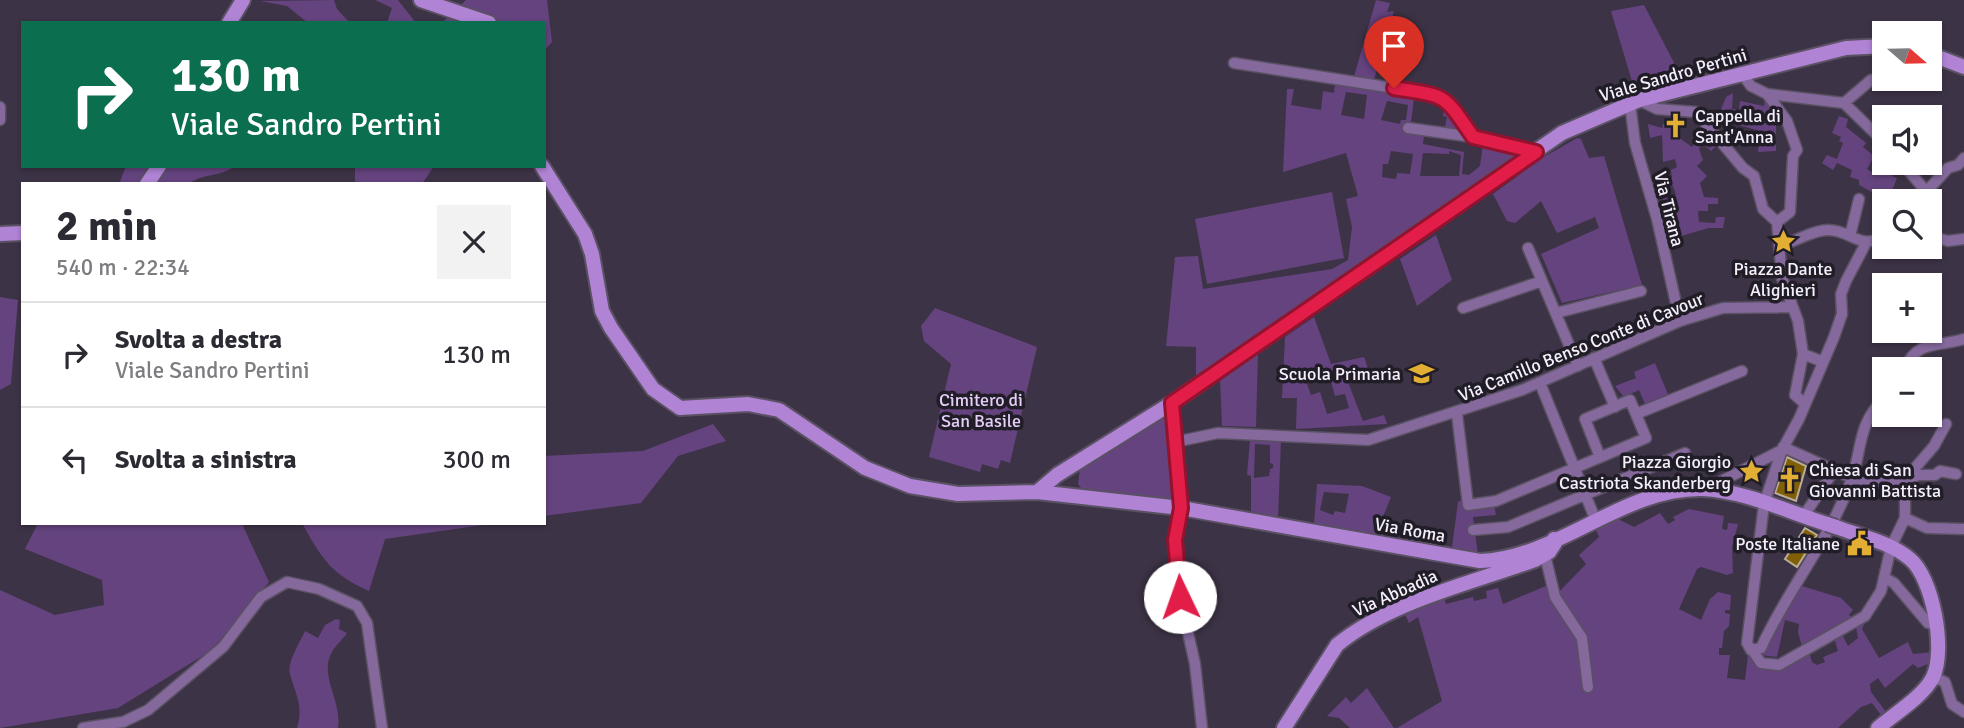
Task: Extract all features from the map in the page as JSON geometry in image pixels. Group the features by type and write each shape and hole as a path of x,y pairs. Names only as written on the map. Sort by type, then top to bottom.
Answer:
{"street":[{"path":"230,21 243,0"},
{"path":"421,0 483,21"},
{"name":"Viale Sandro Pertini","path":"1037,492 1057,475 1172,403 1562,133 1634,102 1846,48 1872,47"},
{"path":"1942,61 1964,67"},
{"path":"1234,63 1438,95 1453,105 1473,137"},
{"path":"1743,75 1751,86 1767,94 1844,103 1872,131"},
{"path":"1844,103 1872,80"},
{"path":"1767,94 1787,121 1797,150 1793,156 1790,212 1777,222"},
{"path":"1634,102 1657,108 1696,112 1743,168 1754,176 1766,215 1777,222"},
{"name":"Via Tirana","path":"1634,102 1635,143 1657,219 1680,321"},
{"path":"0,107 0,120"},
{"path":"1408,128 1473,137 1536,152"},
{"path":"1933,189 1948,168 1958,165 1964,158"},
{"name":"Via Roma","path":"543,168 585,234 592,254 601,311 653,389 665,401 680,408 748,404 779,410 865,468 911,486 958,494 1037,492 1181,508 1480,561 1512,556 1666,493 1704,489 1730,492 1803,517 1833,524 1891,547 1919,568 1936,625 1938,648 1933,677"},
{"path":"1850,236 1859,199"},
{"path":"1777,222 1782,278 1798,321 1803,354 1795,395 1805,404"},
{"path":"1781,244 1795,242 1818,231 1829,230 1866,243 1872,242"},
{"path":"0,234 21,233"},
{"path":"1942,240 1948,242 1964,239"},
{"path":"1866,243 1846,281 1842,294 1842,314 1805,404 1783,449 1764,504 1747,643 1761,663 1779,666 1865,617 1885,578 1891,547 1905,517 1905,500 1915,468 1934,446 1946,424"},
{"path":"1528,248 1578,366"},
{"path":"1463,308 1542,281"},
{"path":"1556,313 1641,291"},
{"name":"Via Camillo Benso Conte di Cavour","path":"1175,442 1218,433 1368,440 1457,414 1540,383 1680,321 1723,308 1792,307"},
{"path":"1912,357 1923,347 1964,339"},
{"path":"1803,354 1821,361"},
{"path":"1594,358 1615,407"},
{"path":"1636,414 1741,371"},
{"path":"1540,383 1596,521"},
{"path":"1457,414 1468,505 1496,501 1646,438 1630,400 1585,419 1600,457"},
{"path":"1172,403 1181,508 1175,540 1180,597 1195,664 1202,728"},
{"path":"1753,651 1761,648 1833,524 1852,478 1858,442 1872,419"},
{"path":"1783,449 1833,472 1866,482 1910,482 1917,475 1935,475 1941,471 1956,474"},
{"path":"1704,489 1783,449"},
{"path":"1474,530 1508,527 1586,492 1685,453"},
{"path":"1803,517 1833,472"},
{"path":"1905,517 1927,528 1964,529"},
{"path":"1554,539 1555,543 1545,555 1555,597 1582,638 1588,687"},
{"name":"Via Abbadia","path":"1284,728 1337,645 1344,639 1383,617 1545,555"},
{"path":"1885,578 1894,583 1928,623 1936,625"},
{"path":"83,728 123,722 148,710 223,647 261,597 287,582 319,589 357,606 367,623 382,728"},
{"path":"1888,725 1933,677 1945,682 1952,704 1964,712"}],"green space":[{"path":"334,0 337,9 348,21 306,21 287,6 260,1"},
{"path":"375,0 398,0 414,21 388,21 392,8"},
{"path":"466,0 547,0 552,42 546,49 546,21 444,21"},
{"path":"1376,0 1390,3 1387,12 1394,11 1373,83 1353,80"},
{"path":"1644,5 1681,76 1634,88 1611,11"},
{"path":"1335,83 1433,98 1451,110 1472,139 1523,151 1196,377 1196,347 1166,346 1175,257 1198,256 1203,289 1332,269 1348,260 1352,227 1346,199 1358,196 1346,153 1283,172 1287,89 1294,89 1291,105 1321,110 1323,91 1334,93","holes":["1346,92 1367,95 1364,119 1341,115","1414,98 1437,101 1444,108 1443,116 1447,117 1445,127 1411,122","1387,101 1408,105 1406,120 1401,120 1400,124 1381,120","1424,135 1483,144 1480,166 1469,175 1462,174 1464,152 1423,144","1391,151 1413,154 1410,174 1397,173 1396,179 1382,177 1383,164 1388,164","1449,151 1461,155 1459,176 1420,176 1423,153 1449,154"]},
{"path":"1733,93 1732,109 1739,110 1740,101 1764,106 1765,99 1779,118 1776,121 1776,151 1758,152 1760,131 1717,119 1726,97"},
{"path":"1839,116 1848,119 1846,127 1866,143 1863,147 1872,154 1867,169 1872,175 1893,175 1897,178 1893,189 1872,189 1872,192 1859,185 1859,180 1850,177 1852,170 1837,163 1833,170 1822,163 1827,155 1837,159 1843,143 1839,141 1841,137 1832,133"},
{"path":"1648,124 1662,128 1663,124 1670,125 1674,134 1692,147 1698,139 1710,148 1715,141 1718,144 1711,151 1703,144 1699,149 1703,160 1697,166 1707,176 1700,183 1704,197 1718,198 1718,204 1708,204 1708,211 1698,211 1699,222 1715,223 1716,217 1725,217 1723,228 1709,228 1674,238 1672,232 1663,234 1659,214 1666,212 1663,199 1676,195 1673,186 1653,192 1651,183 1672,177 1671,170 1677,167 1675,159 1663,162 1662,135 1650,138"},
{"path":"1577,138 1581,139 1589,158 1604,156 1642,285 1562,303 1541,254 1599,228 1595,217 1557,233 1541,201 1515,223 1507,221 1493,194 1542,158"},
{"path":"125,168 232,168 192,182 120,182"},
{"path":"355,168 433,168 423,182 355,182"},
{"path":"1332,192 1344,258 1207,284 1195,219"},
{"path":"1436,235 1452,280 1417,306 1400,259"},
{"path":"0,297 18,300 11,384 0,390"},
{"name":"Cimitero di San Basile","path":"935,308 1037,347 1010,463 1001,460 998,469 982,464 980,472 929,457 951,364 924,341 921,326"},
{"path":"1314,317 1331,364 1364,357 1370,374 1348,382 1363,421 1384,415 1387,424 1296,429 1297,398 1282,398 1285,337","holes":["1329,374 1335,396 1345,394 1349,408 1327,414 1320,392 1311,395 1306,381"]},
{"path":"1258,353 1256,427 1222,426 1220,380"},
{"path":"1655,363 1668,394 1645,404 1639,390 1624,397 1615,386 1636,378 1634,372"},
{"path":"1165,410 1177,501 1081,488 1078,484 1080,468"},
{"path":"713,424 726,441 678,456 641,503 546,516 546,456 643,451"},
{"path":"1250,439 1281,440 1278,519 1251,511 1251,476 1247,475","holes":["1255,444 1270,445 1270,463 1273,468 1270,469 1269,476 1254,478"]},
{"path":"1317,484 1362,486 1391,497 1375,536 1314,525","holes":["1324,492 1349,494 1345,513 1335,511 1333,515 1320,510"]},
{"path":"1462,500 1465,510 1494,505 1496,515 1473,517 1478,555 1408,545 1412,538 1452,547 1458,502"},
{"path":"1689,509 1724,516 1722,529 1727,530 1728,523 1738,524 1732,547 1733,573 1727,575 1701,567 1697,569 1679,609 1701,620 1710,599 1718,592 1731,595 1730,610 1725,610 1725,613 1730,614 1729,626 1724,631 1722,648 1719,648 1719,655 1730,655 1727,678 1745,680 1748,655 1763,663 1770,663 1785,660 1808,649 1812,662 1817,665 1825,662 1823,657 1838,651 1834,638 1842,634 1848,646 1858,638 1856,627 1866,620 1862,629 1879,658 1908,642 1913,654 1933,652 1933,662 1918,668 1913,664 1885,688 1878,678 1870,684 1871,692 1886,712 1881,715 1872,703 1861,707 1838,728 1397,728 1442,701 1418,617 1409,623 1404,612 1444,598 1446,604 1473,597 1474,601 1487,598 1486,591 1498,588 1503,604 1548,585 1556,595 1586,564 1579,555 1599,537 1595,528 1616,518 1634,527 1660,513 1668,524 1675,520 1673,517"},
{"path":"37,525 244,525 269,582 212,650 118,708 0,728 0,590 55,615 104,605 102,580 25,549"},
{"path":"303,525 483,525 385,539 369,591 336,572"},
{"path":"1802,586 1841,598 1853,610 1849,615 1854,620 1802,647 1799,624 1785,620 1777,657 1761,655 1771,633"},
{"path":"336,619 340,620 339,629 347,633 332,652 328,664 338,728 297,728 299,706 290,674 292,658 305,631 318,638 325,625"},
{"path":"1367,688 1394,728 1350,728 1339,718 1327,716 1346,697 1351,703"}],"building":[{"name":"Chiesa di San Giovanni Battista","path":"1787,457 1806,466 1796,501 1775,493"},
{"path":"1805,528 1817,535 1797,567 1785,559"}],"place":[{"name":"Cappella di Sant'Anna","path":"1675,126"},
{"name":"Piazza Dante Alighieri","path":"1783,242"},
{"name":"Scuola Primaria","path":"1421,374"},
{"name":"Piazza Giorgio Castriota Skanderberg","path":"1751,472"},
{"name":"Chiesa di San Giovanni Battista","path":"1789,480"},
{"name":"Poste Italiane","path":"1860,544"}],"route":[{"path":"1180,597 1180,571 1175,540 1181,508 1172,403 1536,152 1473,137 1453,105 1438,95 1394,88"}]}
